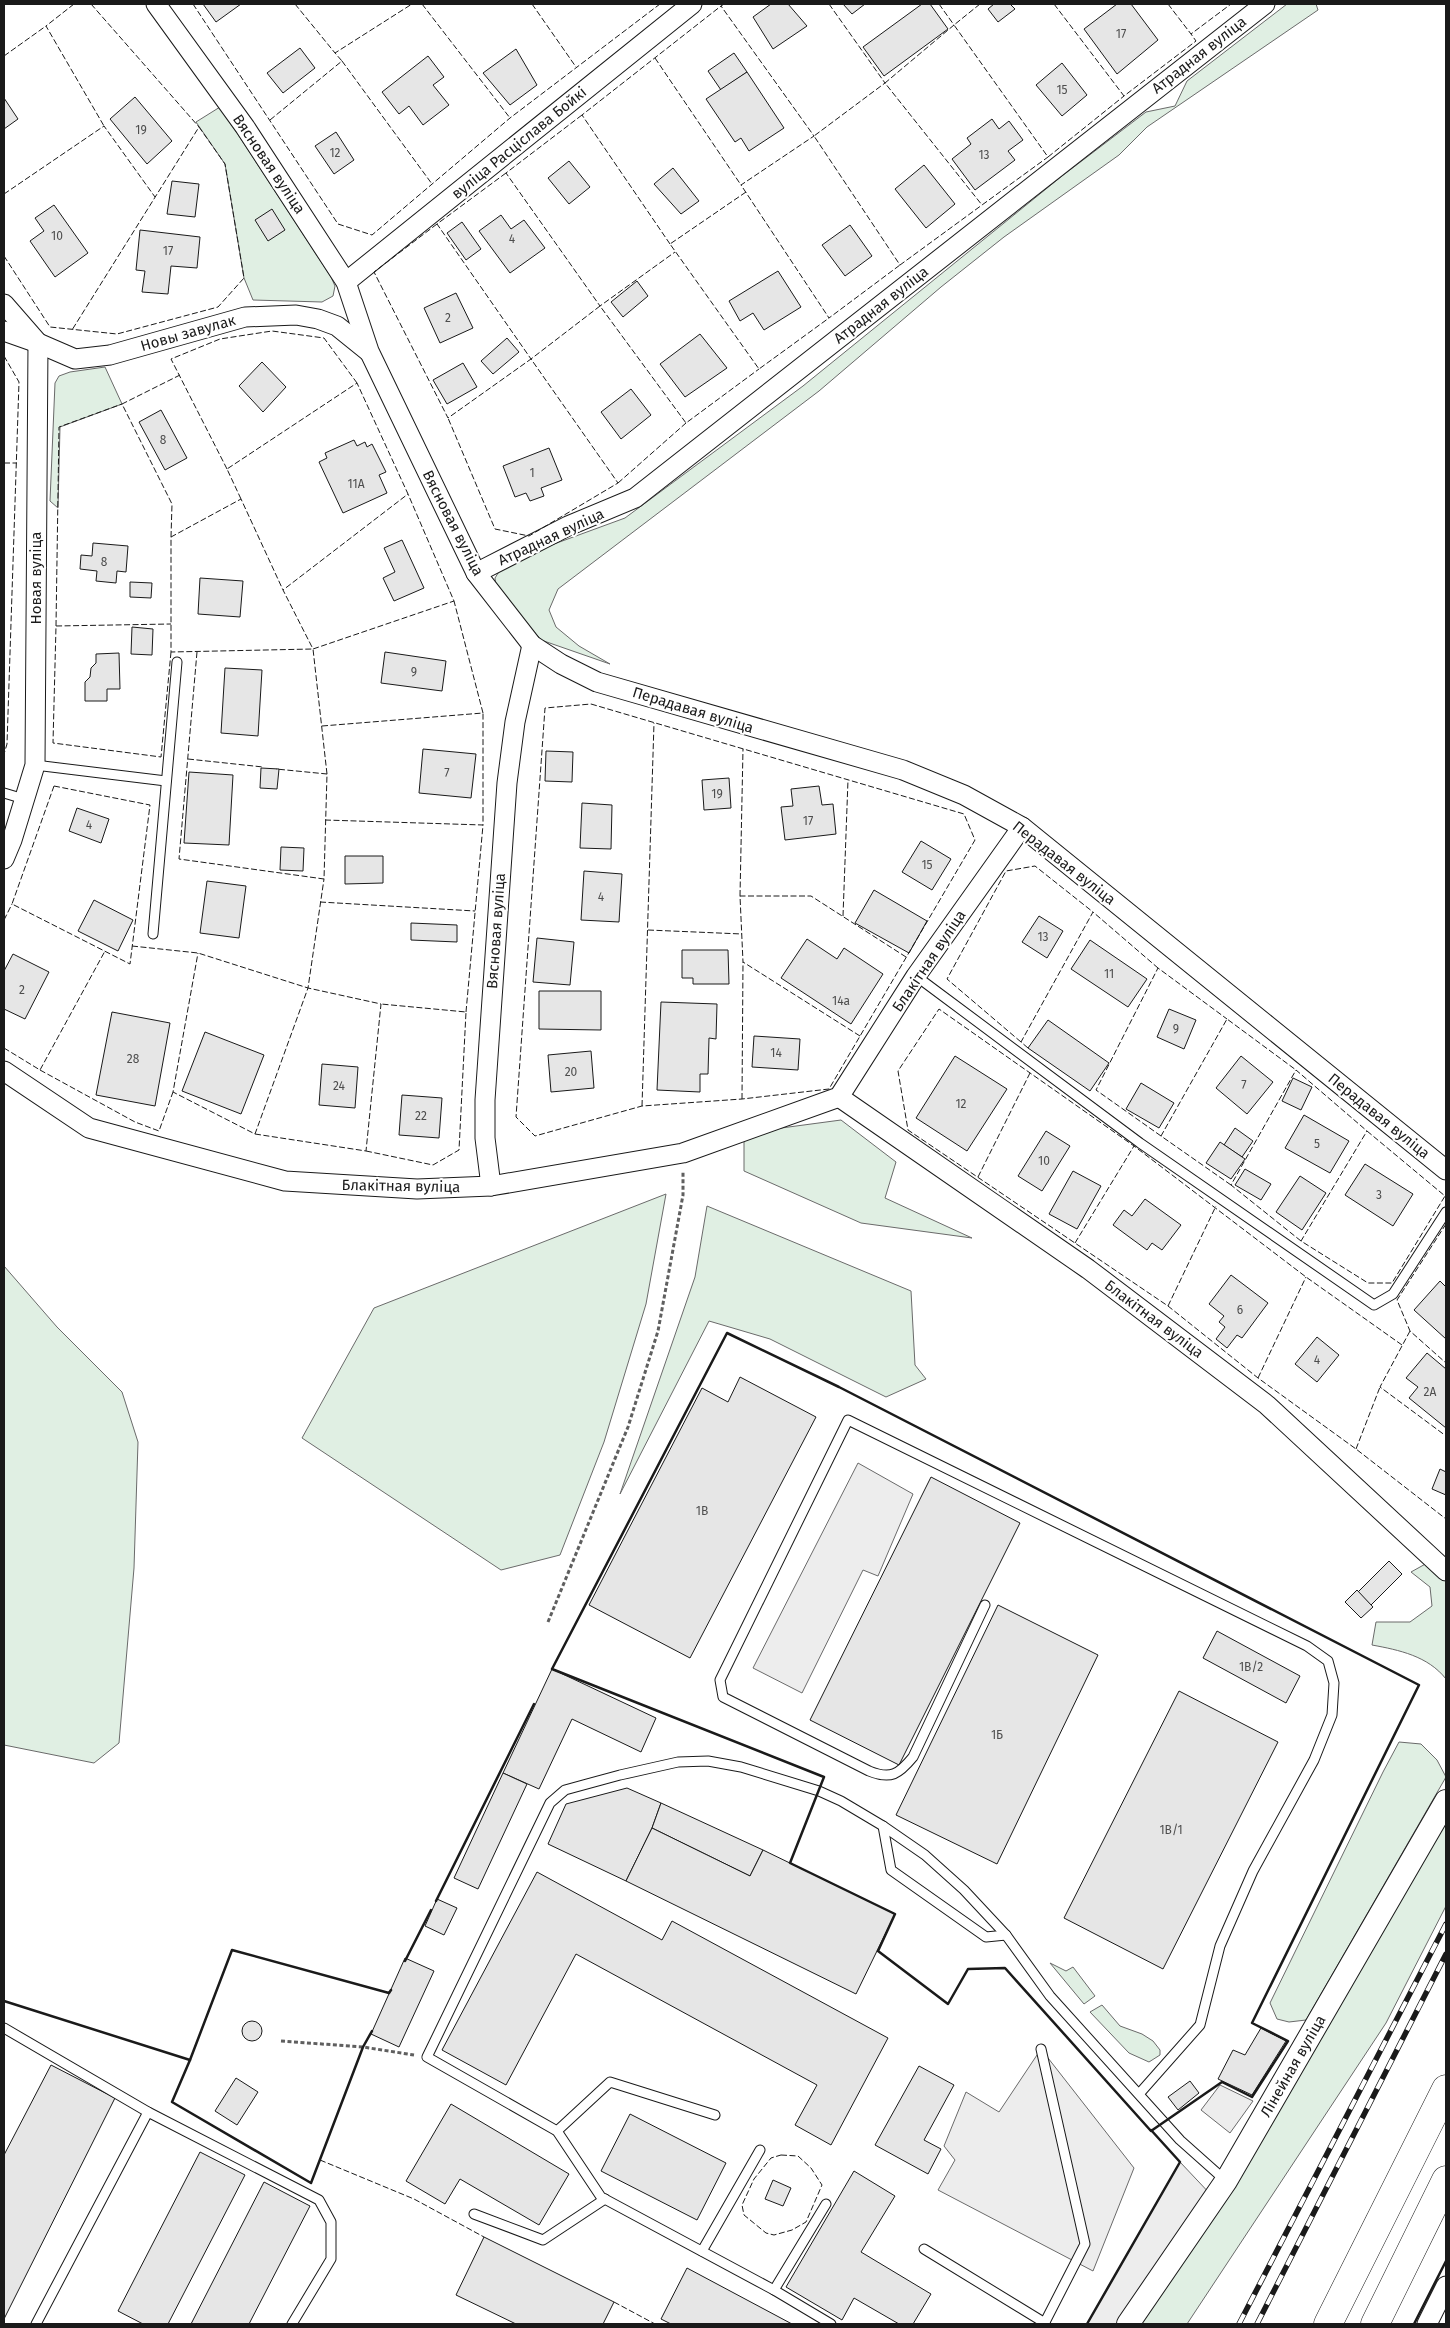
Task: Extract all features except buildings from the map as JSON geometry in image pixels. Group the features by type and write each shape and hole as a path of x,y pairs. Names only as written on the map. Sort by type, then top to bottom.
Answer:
{"highway":[{"path":"1328,2324 1446,2089"},
{"path":"1375,2324 1446,2180"}],"street":[{"name":"Вясновая вуліца","path":"156,4 245,127 346,282 368,351 476,572 532,645 515,722 507,783 500,870 485,1100 485,1138 491,1186"},
{"name":"вуліца Расціслава Бойкі","path":"346,282 692,4"},
{"name":"Атрадная вуліца","path":"476,572 568,526 635,498 1265,4"},
{"path":"4,304 38,343"},
{"name":"Новы завулак","path":"4,331 75,359 110,355 245,317 296,315 318,319 337,326 368,351"},
{"name":"Новая вуліца","path":"4,859 35,765 38,343"},
{"name":"Перадавая вуліца","path":"532,645 561,664 597,682 903,770 964,795 1022,827 1446,1170"},
{"name":"Блакітная вуліца","path":"4,1071 89,1128 148,1146 285,1181 417,1189 491,1186 683,1154 840,1097 916,976 1022,827"},
{"name":"Блакітная вуліца","path":"840,1097 1088,1269 1268,1405 1446,1570"},
{"name":"Лінейная вуліца","path":"1128,2324 1226,2181 1446,1801"},
{"path":"1427,2324 1446,2286"}],"lane":[{"path":"153,934 177,662"},
{"path":"35,765 166,781"},
{"path":"4,793 24,799"},
{"path":"916,976 1140,1143 1374,1305 1393,1294 1446,1212"},
{"path":"985,1604 913,1758 895,1775 877,1774 869,1771 724,1697 720,1680 848,1420 1307,1646 1328,1661 1334,1683 1332,1715 1314,1760 1253,1871 1220,1946 1200,2025 1139,2094"},
{"path":"831,2324 774,2290 605,2199 601,2196 557,2131 427,2057 550,1803 565,1790 678,1762 708,1762 741,1767 819,1791 841,1801 883,1826 925,1855 964,1890 1006,1935 1050,1996 1180,2140 1226,2181"},
{"path":"883,1826 891,1870 986,1937 1006,1935"},
{"path":"4,2028 148,2112 319,2200 331,2222 330,2259 292,2324"},
{"path":"924,2248 1044,2324 1085,2244 1041,2049"},
{"path":"557,2131 610,2082 716,2115"},
{"path":"36,2324 148,2112"},
{"path":"702,2251 760,2150"},
{"path":"474,2214 543,2240 605,2199"},
{"path":"774,2290 826,2204"}],"path":[{"path":"548,1622 628,1427 658,1331 683,1195 683,1154"},
{"path":"281,2041 363,2047 427,2057"}],"green space":[{"path":"1287,4 1316,4 1318,10 1147,127 1119,155 1004,237 941,287 819,391 558,589 549,610 556,627 579,646 610,664 541,640 496,587 495,578 505,562 625,518 803,386 1062,176 1146,112 1175,106 1187,81"},
{"path":"220,107 331,277 335,286 333,296 322,302 253,300 244,278 225,164 196,122"},
{"path":"105,367 122,404 60,427 58,508 50,501 55,383 59,376 70,372"},
{"path":"841,1120 896,1162 885,1198 972,1238 861,1223 744,1171 744,1133"},
{"path":"666,1194 646,1304 604,1442 560,1555 501,1570 302,1438 374,1308"},
{"path":"707,1206 911,1291 915,1365 926,1379 886,1397 770,1339 709,1321 620,1494 695,1277"},
{"path":"4,1266 57,1327 122,1392 138,1442 134,1568 119,1743 94,1763 4,1745"},
{"path":"1429,1562 1446,1579 1446,1679 1439,1671 1422,1659 1403,1652 1372,1645 1376,1622 1410,1622 1432,1606 1430,1587 1411,1572"},
{"path":"1399,1742 1421,1744 1437,1760 1446,1777 1306,2020 1289,2022 1277,2019 1270,2003"},
{"path":"1446,1801 1446,1906 1386,2023 1187,2324 1135,2324"},
{"path":"1050,1963 1066,1971 1073,1967 1095,1996 1084,2004"},
{"path":"1102,2005 1120,2026 1142,2034 1153,2041 1160,2050 1160,2055 1149,2062 1129,2053 1090,2012"}],"shaded area":[{"path":"858,1463 913,1494 878,1576 863,1570 802,1693 753,1668"},
{"path":"1041,2049 1134,2168 1093,2271 938,2190 955,2160 944,2146 966,2092 999,2112"},
{"path":"1220,2085 1253,2101 1230,2133 1201,2110"},
{"path":"1180,2162 1214,2198 1128,2324 1087,2324"}],"railway":[{"path":"1239,2324 1446,1924"},
{"path":"1257,2324 1446,1954"}],"fence":[{"path":"74,4 46,26 104,126"},
{"path":"91,4 199,127"},
{"path":"193,4 338,224 372,235 510,118 660,4"},
{"path":"295,4 335,53"},
{"path":"270,120 342,61 335,53 412,4"},
{"path":"422,4 510,118"},
{"path":"532,4 576,67"},
{"path":"724,4 721,6 814,136 741,185 829,318 900,265"},
{"path":"829,4 885,83 814,136 900,265 982,205"},
{"path":"939,4 954,25 885,83 982,205 1048,157"},
{"path":"980,4 954,25 1048,157 1124,96"},
{"path":"1054,4 1124,96 1196,41 1191,34"},
{"path":"1168,4 1191,34 1231,4"},
{"path":"670,244 582,115 721,6"},
{"path":"4,56 46,26"},
{"path":"655,58 741,185"},
{"path":"342,61 432,184"},
{"path":"582,115 506,173 600,306 675,252"},
{"path":"4,194 104,126 155,197"},
{"path":"4,256 50,327 117,334 218,307 244,278 225,164 199,127 72,330"},
{"path":"506,173 437,224 531,359 600,306 686,423 759,369"},
{"path":"746,192 670,244 759,369 829,318"},
{"path":"437,224 374,272 448,418 531,359 618,483 529,536 495,529 448,418"},
{"path":"227,469 171,359 220,339 272,331 324,338 357,383"},
{"path":"4,356 19,382 7,744 4,754"},
{"path":"171,537 172,504 122,404 180,375"},
{"path":"241,499 227,469 357,383 408,494 283,590"},
{"path":"56,626 59,427 122,404"},
{"path":"618,483 686,423"},
{"path":"4,463 17,463"},
{"path":"327,774 313,649 171,652 171,537 241,499 283,590 313,649 454,601 408,494"},
{"path":"322,726 483,713 454,601"},
{"path":"171,624 56,626 53,743 161,757 171,652"},
{"path":"197,652 179,859 324,879 327,774 276,769"},
{"path":"591,704 964,814 975,840 829,1089 742,1099 642,1106 535,1136 516,1117 545,708 591,704"},
{"path":"325,820 483,825 483,713"},
{"path":"642,1106 654,723"},
{"path":"740,896 743,749"},
{"path":"188,759 263,767"},
{"path":"843,916 848,780"},
{"path":"54,786 150,805 130,964 12,904 54,786"},
{"path":"466,1012 483,825"},
{"path":"1021,1042 947,979 1006,871 1035,866 1093,912"},
{"path":"255,1134 366,1151 381,1004 308,988 324,879"},
{"path":"860,1036 743,962 740,896 811,896 906,957"},
{"path":"320,902 475,911"},
{"path":"4,920 12,904"},
{"path":"1028,1048 1021,1042 1093,912 1158,968"},
{"path":"648,930 742,934"},
{"path":"132,946 198,953 308,988 255,1134 173,1092 198,953"},
{"path":"4,1048 40,1070 105,951"},
{"path":"742,1099 743,962"},
{"path":"1161,1136 1096,1090 1158,968 1227,1019"},
{"path":"366,1151 433,1165 459,1150 466,1012 381,1004"},
{"path":"1402,1345 1306,1277 1134,1146 939,1009 898,1071 908,1130 1168,1306 1258,1378 1356,1449 1446,1519"},
{"path":"1231,1185 1161,1136 1227,1019 1296,1070"},
{"path":"40,1070 135,1122 159,1131 173,1092"},
{"path":"1301,1241 1231,1185 1296,1070 1367,1131"},
{"path":"978,1177 1030,1073"},
{"path":"1367,1131 1445,1196 1392,1283 1368,1283 1301,1241 1367,1131"},
{"path":"1075,1243 1134,1146"},
{"path":"1168,1306 1216,1206"},
{"path":"1446,1224 1397,1300 1410,1331 1446,1363"},
{"path":"1258,1378 1306,1277"},
{"path":"1410,1331 1380,1387 1446,1436"},
{"path":"1356,1449 1380,1387"},
{"path":"781,2155 798,2156 811,2168 822,2185 806,2222 792,2230 774,2235 766,2233 744,2215 742,2205 754,2179 771,2158 781,2155"},
{"path":"320,2160 414,2199 484,2237"},
{"path":"614,2302 655,2324"}],"wall":[{"path":"727,1333 839,1387 1419,1685 1252,2023 1288,2041 1252,2097 1222,2082 1151,2131 1005,1968 968,1969 948,2004 878,1951 895,1914 790,1863 824,1777 552,1669 727,1333"},
{"path":"436,1901 534,1704"},
{"path":"405,1961 431,1910"},
{"path":"4,2001 190,2060 232,1950 389,1993 391,1990"},
{"path":"190,2060 172,2102 311,2183 363,2047 372,2031"},
{"path":"1087,2324 1180,2162 1151,2130"},
{"path":"1414,2324 1446,2261"}]}
